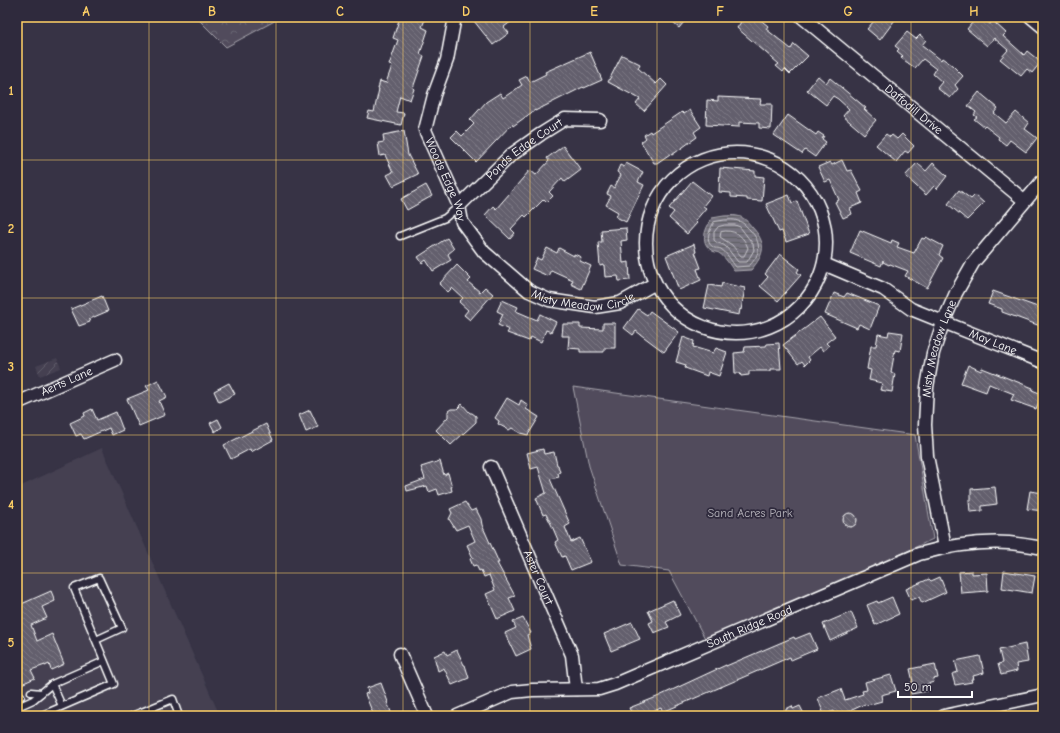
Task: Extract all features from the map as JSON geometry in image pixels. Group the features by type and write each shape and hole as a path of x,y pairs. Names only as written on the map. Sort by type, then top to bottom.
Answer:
{"street":[{"name":"Woods Edge Way","path":"455,17 447,60 434,94 425,130 459,206 462,222 484,252 514,278"},
{"name":"Daffodill Drive","path":"802,17 1025,202"},
{"path":"1031,17 1043,27"},
{"name":"Ponds Edge Court","path":"459,206 511,155 565,119 600,120"},
{"name":"Misty Meadow Circle","path":"726,152 762,156 793,172 816,199 826,229 824,264 814,289 796,312 769,328 734,334 702,328 672,308 654,284 647,264 644,238 653,204 670,180 695,161 726,152"},
{"name":"Misty Meadow Lane","path":"945,547 927,456 925,425 927,387 933,353 943,323 956,293 973,263 1043,180"},
{"path":"824,264 883,288 910,310 943,323"},
{"name":"Misty Meadow Circle","path":"514,278 530,291 549,300 595,307 620,303 654,284"},
{"name":"May Lane","path":"943,323 1043,362"},
{"name":"Aerts Lane","path":"17,404 116,360"},
{"name":"Aster Court","path":"491,467 572,655 576,689"},
{"name":"South Ridge Road","path":"457,716 512,692 532,690 599,689 615,684 919,554 945,547 978,543 1009,543 1043,548"},
{"path":"400,654 428,716"},
{"path":"944,716 1043,696"}],"lane":[{"path":"400,236 445,218 459,206"},
{"path":"40,716 114,684 74,588 99,578 122,628 96,640"},
{"path":"17,704 22,705 33,700 52,684 104,661"},
{"path":"52,684 62,706"},
{"path":"30,692 41,693"},
{"path":"132,716 173,699 179,716"}],"shaded area":[{"path":"57,358 61,368 40,376 36,366"},
{"path":"102,448 220,716 17,716 17,488"}],"green space":[{"path":"196,17 282,17 226,47"},
{"name":"Sand Acres Park","path":"573,387 915,435 933,539 708,644 669,571 622,565 589,466"}],"water":[{"path":"735,216 744,219 760,238 762,243 761,254 751,270 734,271 719,253 712,251 705,243 704,239 706,230 712,218"}],"building":[{"path":"400,17 426,17 422,27 428,30 420,54 424,56 410,100 400,96 396,112 404,113 401,125 367,118 369,111 374,112 380,81 386,83 392,66 389,65 398,40 393,38"},
{"path":"479,17 517,17 504,27 509,33 493,45 474,21"},
{"path":"677,17 688,17 679,28 673,23"},
{"path":"735,17 757,17 768,26 766,29 791,49 794,44 808,56 790,74 785,69 783,72 776,66 779,64 737,28 741,22"},
{"path":"868,17 897,17 880,40 867,29 874,21"},
{"path":"977,17 981,17 990,24 993,21 1006,33 1003,36 1024,55 1027,51 1037,59 1040,63 1032,73 1027,69 1021,76 1000,59 1008,50 994,38 987,46 967,29"},
{"path":"907,32 916,39 920,35 926,40 922,45 941,60 942,58 952,65 963,76 955,85 958,89 950,98 937,88 942,82 933,74 936,69 923,59 915,68 901,58 903,56 897,51 899,49 895,46"},
{"path":"590,52 602,80 584,88 583,87 535,110 513,126 512,124 476,162 451,137 457,131 462,136 474,124 470,120 486,102 500,93 503,98 522,85 519,80 527,76 530,82 546,74 545,72"},
{"path":"622,55 640,64 638,68 656,84 661,79 667,85 644,111 636,104 640,99 608,82"},
{"path":"818,76 826,83 830,78 866,108 864,109 876,120 864,134 843,116 849,109 838,99 833,96 826,105 807,90"},
{"path":"979,92 998,108 994,113 1006,123 1016,112 1029,123 1025,129 1037,138 1026,152 1010,140 1006,145 998,139 999,137 974,119 977,117 974,115 976,112 968,106"},
{"path":"718,97 761,99 760,104 772,104 771,129 759,128 759,123 739,122 739,127 706,125 707,100 718,101"},
{"path":"690,110 701,127 694,132 697,137 672,155 670,154 657,163 654,163 641,142 646,138 644,135 650,131 651,133 682,112 684,114"},
{"path":"788,115 816,135 818,132 824,136 822,139 826,142 815,157 805,150 802,154 774,135"},
{"path":"404,131 408,155 418,174 393,186 387,175 393,172 385,155 380,156 378,143 384,142 383,135"},
{"path":"886,134 890,137 892,135 897,139 902,134 914,146 908,153 905,151 896,162 876,145"},
{"path":"563,146 581,170 565,182 562,178 549,192 553,196 547,202 544,199 526,217 524,215 511,229 515,233 510,239 485,215 493,206 496,209 530,170 536,175 549,161 547,158"},
{"path":"842,160 847,171 851,170 862,191 858,193 862,203 850,208 852,214 843,218 835,202 839,200 830,180 825,182 818,167 830,162 832,165"},
{"path":"626,163 643,172 638,182 644,185 626,222 616,217 618,212 606,205 611,196 607,194 611,186 614,188 621,175 617,172 620,165 624,167"},
{"path":"917,163 926,171 933,163 947,176 937,189 934,186 926,195 905,176"},
{"path":"720,168 755,171 755,176 764,177 762,201 731,197 731,193 719,192"},
{"path":"692,181 711,196 703,206 706,208 695,221 697,223 687,234 669,218 674,212 669,208"},
{"path":"426,185 432,196 407,210 401,199"},
{"path":"959,190 971,199 975,195 984,203 967,220 948,204"},
{"path":"789,195 792,203 797,201 809,234 786,242 782,231 779,232 766,204"},
{"path":"626,228 627,240 621,241 623,263 629,262 630,280 619,281 618,276 605,277 604,265 600,266 598,242 602,242 601,230"},
{"path":"860,230 891,243 892,240 899,243 897,247 914,253 922,238 924,239 926,237 943,246 939,255 943,258 927,288 905,276 908,271 890,264 889,265 883,261 881,266 850,253"},
{"path":"447,238 454,249 448,254 451,260 433,271 426,260 422,263 418,257"},
{"path":"694,244 695,252 701,268 697,269 701,280 679,290 666,256"},
{"path":"547,248 557,253 559,248 574,256 574,254 581,257 580,261 591,266 581,289 571,284 573,280 551,270 548,276 532,269 537,258 541,260"},
{"path":"780,254 799,269 797,272 801,275 778,301 760,286 768,277 765,274"},
{"path":"457,265 471,279 468,282 480,292 485,287 493,294 470,320 464,315 468,310 459,302 463,298 452,288 448,292 439,284"},
{"path":"722,283 745,288 739,315 704,308 709,285 721,287"},
{"path":"993,291 1043,309 1043,327 1002,312 1002,309 988,304"},
{"path":"834,293 844,297 847,293 879,306 870,329 859,324 857,328 825,314"},
{"path":"102,296 108,311 89,320 90,322 79,326 71,309"},
{"path":"502,300 518,307 516,311 537,320 540,314 556,322 551,332 546,330 541,342 531,337 529,341 507,333 509,330 498,325 503,314 497,311"},
{"path":"638,309 647,315 650,311 679,332 664,352 636,331 633,335 624,328"},
{"path":"820,317 835,336 826,343 829,346 823,351 820,347 808,357 810,360 805,365 802,361 798,364 783,345"},
{"path":"603,323 615,323 615,348 604,348 604,352 580,352 580,349 568,348 569,336 562,336 563,324 580,324 580,328 603,329"},
{"path":"889,331 903,333 900,351 895,350 891,372 895,374 892,392 880,390 882,383 869,380 871,370 867,369 871,346 876,346 878,334 888,336"},
{"path":"683,337 694,341 693,347 713,353 716,348 727,352 719,376 708,372 707,376 685,368 686,365 676,362"},
{"path":"779,343 781,369 770,369 770,371 749,371 749,375 741,376 740,373 735,373 734,353 744,352 745,347 766,346 767,344"},
{"path":"968,365 981,371 982,368 1033,388 1032,390 1042,394 1036,409 1011,400 1014,394 989,384 986,392 961,383"},
{"path":"158,380 167,397 159,401 165,415 139,426 127,399 149,390 146,386"},
{"path":"229,383 235,394 219,402 214,391"},
{"path":"507,398 519,405 521,400 528,405 526,409 539,417 528,435 520,433 512,428 509,430 498,424 499,421 495,418"},
{"path":"462,404 470,413 476,416 476,422 451,445 436,430 448,417 448,411 451,409 457,409"},
{"path":"92,409 97,420 116,412 123,430 112,435 109,428 84,439 81,434 76,436 70,423 85,416 84,413"},
{"path":"310,410 318,427 306,432 299,415"},
{"path":"218,419 222,427 215,432 210,423"},
{"path":"266,424 273,440 251,452 250,449 231,459 224,445"},
{"path":"543,449 544,454 554,452 558,465 560,472 558,473 559,477 550,479 570,524 565,527 571,542 580,538 591,562 571,570 565,556 562,557 555,542 558,540 552,526 546,514 543,515 536,498 546,493 538,467 531,469 527,453"},
{"path":"440,461 444,475 448,473 452,491 439,495 437,489 429,492 427,486 407,491 406,486 425,479 421,467"},
{"path":"995,487 997,504 982,506 982,511 970,512 969,500 971,500 971,489"},
{"path":"1030,491 1043,493 1043,511 1027,509"},
{"path":"465,502 471,511 476,509 499,563 497,563 515,596 509,598 515,611 497,619 486,594 495,590 489,575 484,577 481,570 479,571 476,565 473,566 470,559 473,558 467,545 475,541 468,525 456,530 449,519 452,513 450,509"},
{"path":"850,513 855,515 857,520 855,525 850,527 845,525 843,520 845,515"},
{"path":"972,571 972,574 987,573 988,591 961,593 959,572"},
{"path":"1004,571 1035,576 1032,593 1002,588"},
{"path":"940,577 946,592 922,603 919,597 911,600 906,589 929,579 931,581"},
{"path":"51,591 55,601 42,607 47,618 31,625 37,641 52,634 64,664 51,670 49,664 31,670 35,678 17,686 17,606"},
{"path":"892,597 899,614 875,625 867,605 877,601 878,603"},
{"path":"673,600 680,615 666,622 669,627 654,633 649,623 653,621 648,611"},
{"path":"851,612 858,628 830,641 823,624"},
{"path":"523,618 531,633 527,635 531,649 516,656 505,633 516,628 513,622"},
{"path":"632,622 640,639 611,651 604,634"},
{"path":"810,633 817,649 791,660 790,657 663,712 661,708 642,716 633,716 629,708 657,697 726,665 794,637 795,639"},
{"path":"1025,644 1028,662 1016,664 1017,671 1001,675 998,664 1002,663 999,650"},
{"path":"457,650 465,665 469,678 452,685 444,668 438,671 434,656 445,651 447,655"},
{"path":"980,656 984,673 973,676 974,679 971,679 972,682 955,685 952,674 958,672 955,661"},
{"path":"935,664 938,678 933,679 934,682 927,684 928,691 911,694 909,683 913,682 910,669"},
{"path":"891,675 896,691 881,695 882,701 865,704 839,716 838,713 835,714 834,711 824,715 818,698 841,689 845,700 863,694 862,691 867,690 865,682"},
{"path":"381,683 391,712 382,716 374,716 365,694 368,693 367,688"},
{"path":"792,706 793,709 800,706 805,716 776,716 786,711 786,709"}]}
